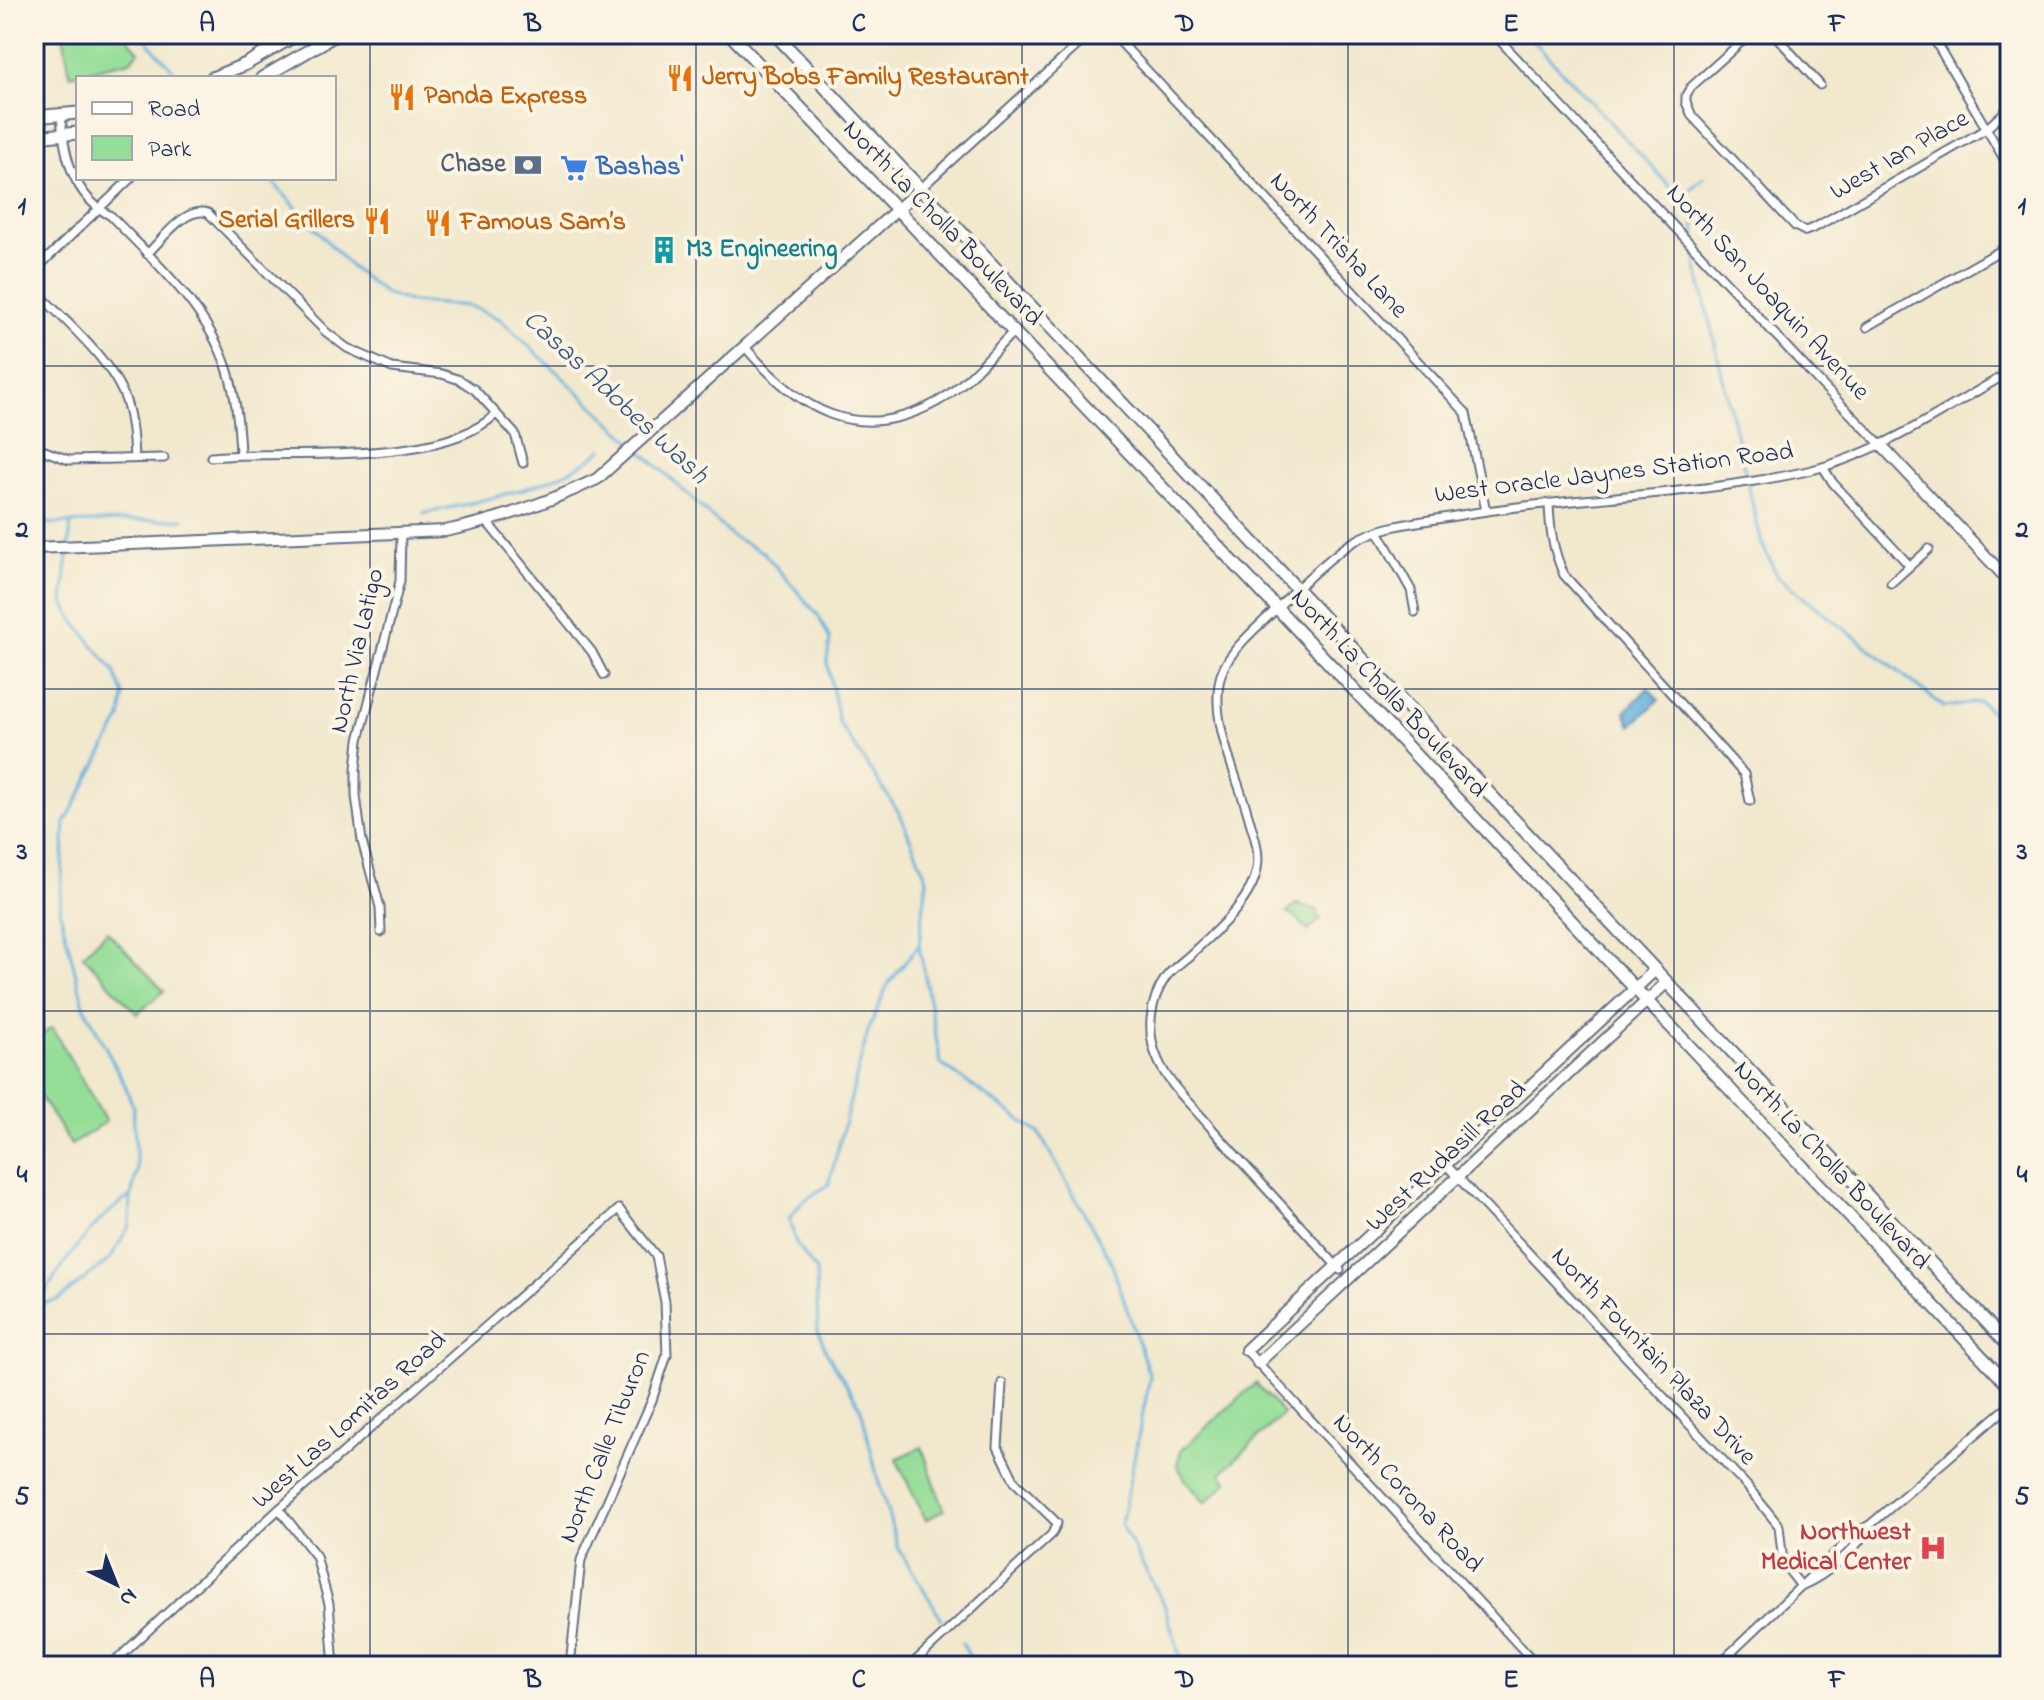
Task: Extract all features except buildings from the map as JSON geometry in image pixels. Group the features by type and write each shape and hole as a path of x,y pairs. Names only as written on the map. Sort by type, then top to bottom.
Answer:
{"main road":[{"path":"217,76 246,64 298,34"},
{"path":"265,76 337,34"},
{"name":"North La Cholla Boulevard","path":"730,34 1277,608 2010,1387"},
{"name":"North La Cholla Boulevard","path":"775,34 2010,1347"},
{"path":"34,117 76,113"},
{"path":"34,137 76,133"}],"street":[{"path":"34,548 445,531 487,522 551,501 597,479 1090,34"},
{"name":"North Trisha Lane","path":"1113,34 1466,413 1486,511"},
{"name":"North San Joaquin Avenue","path":"1494,34 2010,582"},
{"name":"West Ian Place","path":"1750,34 1691,87 1682,103 1805,234 1986,129 2010,107"},
{"path":"1774,34 1820,85"},
{"path":"1931,34 2010,169"},
{"path":"61,116 74,177 86,199 111,216 194,305 227,367 238,417 240,454"},
{"path":"34,271 129,180"},
{"path":"147,254 199,207 326,332 347,348 392,368 442,374 460,380 475,390 515,434 523,463"},
{"path":"1867,327 2010,245"},
{"path":"34,289 104,363 117,383 131,418 134,458"},
{"path":"744,346 767,373 798,398 831,416 869,422 907,415 939,401 1014,331"},
{"name":"West Oracle Jaynes Station Road","path":"1338,1268 1286,1207 1169,1082 1155,1056 1149,1024 1166,977 1206,940 1247,895 1256,876 1259,855 1219,712 1219,682 1224,668 1240,645 1351,543 1378,531 1486,511 1688,491 1823,467 1881,445 2010,372"},
{"path":"211,457 387,452 425,446 474,431 496,414"},
{"path":"34,447 69,460 164,458"},
{"path":"1823,467 1833,483 1910,566"},
{"path":"1549,504 1553,551 1564,575 1744,774 1750,801"},
{"path":"487,522 592,652 604,675"},
{"path":"1378,531 1401,566 1411,590 1415,612"},
{"name":"North Via Latigo","path":"381,932 380,907 362,841 356,769 359,740 400,581 401,534"},
{"path":"1891,583 1929,549"},
{"name":"West Rudasill Road","path":"1246,1350 1338,1268 1654,971"},
{"name":"West Rudasill Road","path":"1258,1363 1453,1173 1666,983"},
{"name":"North Fountain Plaza Drive","path":"1453,1173 1775,1519 1779,1526 1783,1563 1801,1586"},
{"name":"West Las Lomitas Road","path":"110,1666 279,1509 619,1209"},
{"name":"North Calle Tiburon","path":"570,1666 581,1560 652,1400 667,1355 665,1302 656,1256 619,1209"},
{"name":"North Corona Road","path":"1246,1350 1538,1666"},
{"path":"910,1666 1052,1534 1057,1523 1015,1482 998,1447 1002,1383"},
{"path":"1717,1666 1856,1533 1871,1524 2010,1405"},
{"path":"279,1509 316,1556 329,1604 334,1666"}],"green space":[{"path":"63,34 124,34 139,51 130,61 70,75"},
{"path":"1296,904 1317,910 1321,919 1308,931 1298,919 1287,913"},
{"path":"107,931 164,991 137,1014 83,955"},
{"path":"52,1027 106,1122 71,1145 34,1087 34,1041"},
{"path":"1256,1383 1283,1414 1221,1473 1228,1482 1205,1503 1177,1465 1181,1450"},
{"path":"922,1447 944,1510 926,1520 896,1459"}],"water":[{"path":"1648,688 1659,700 1631,726 1625,712"}],"waterway":[{"name":"Casas Adobes Wash","path":"141,34 178,76"},
{"path":"1527,34 1694,212 1696,246"},
{"path":"1675,192 1685,194 1704,177"},
{"name":"Casas Adobes Wash","path":"271,180 351,267 386,294 412,302 470,306 500,319 632,442"},
{"path":"1696,254 1762,544 1778,577 1944,707 1980,702 2010,727"},
{"path":"637,447 733,537 763,552 818,615 830,639 827,661 839,723 900,814 927,879 919,945 888,984 868,1031 829,1184 802,1202 789,1219 796,1243 816,1271 818,1331 827,1353 861,1408 898,1548 942,1619"},
{"path":"423,514 542,483 585,462 602,449"},
{"path":"34,524 184,519"},
{"path":"34,1309 38,1304 58,1300 110,1259 130,1225 131,1196 137,1171 133,1107 125,1085 84,1006 60,912 65,823 121,718 124,696 114,671 63,602 71,524"},
{"path":"919,945 941,1064 1039,1133 1110,1259 1150,1377 1121,1525 1164,1604 1183,1666"},
{"path":"38,1304 67,1259 91,1230 131,1196"},
{"path":"962,1643 975,1666"}],"place":[{"name":"Jerry Bobs Family Restaurant","path":"680,78"},
{"name":"Panda Express","path":"402,97"},
{"name":"Chase","path":"528,165"},
{"name":"Bashas'","path":"574,168"},
{"name":"Serial Grillers","path":"377,221"},
{"name":"Famous Sam’s","path":"438,223"},
{"name":"M3 Engineering","path":"664,250"},
{"name":"Northwest Medical Center","path":"1933,1548"}]}
